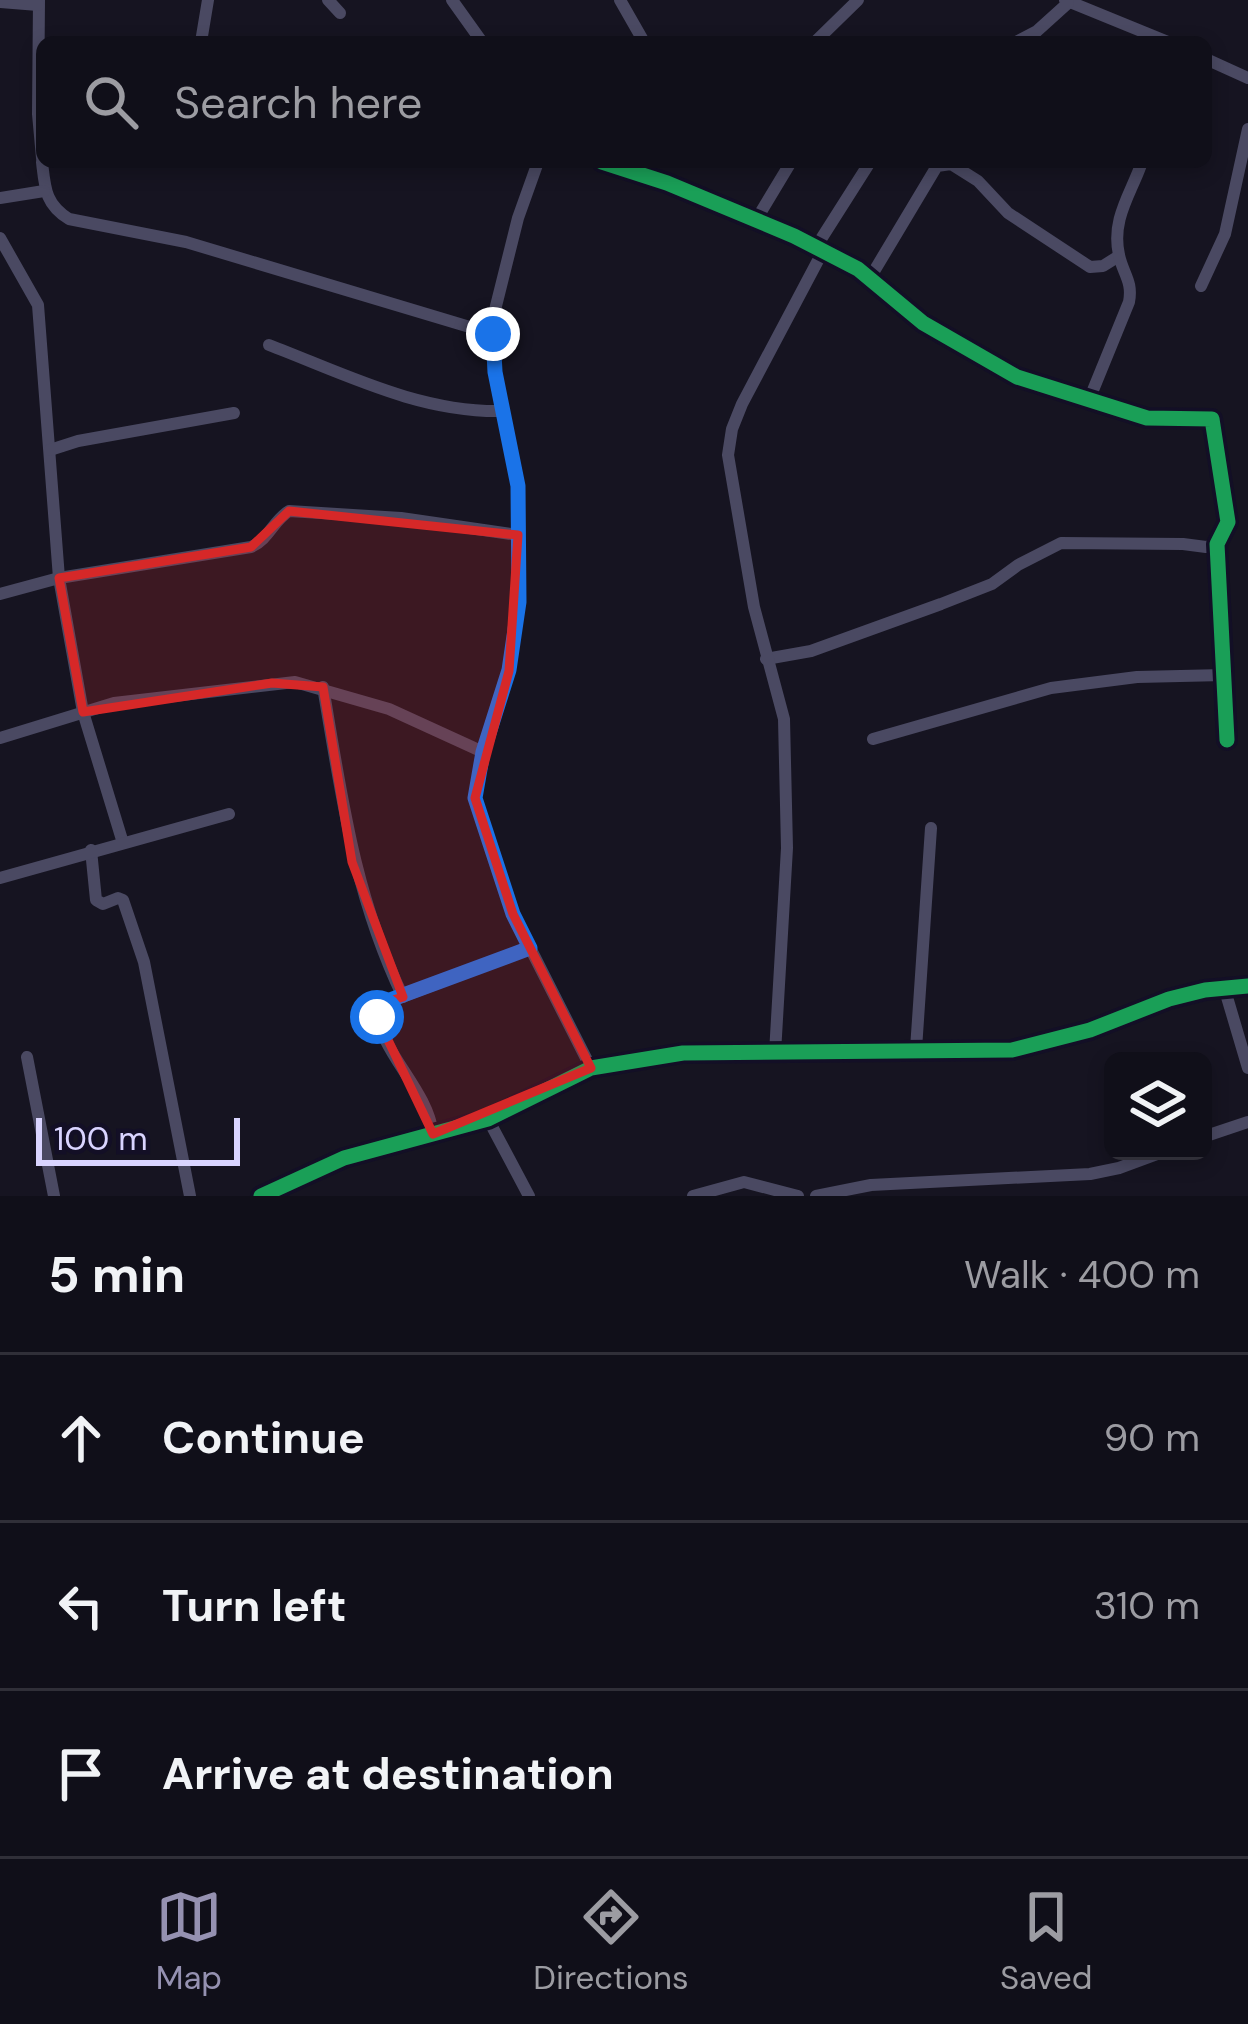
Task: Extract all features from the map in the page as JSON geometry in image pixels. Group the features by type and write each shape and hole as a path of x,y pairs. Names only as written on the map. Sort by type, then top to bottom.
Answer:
{"street":[{"path":"202,36 208,0"},
{"path":"328,0 340,13"},
{"path":"452,0 478,36"},
{"path":"620,0 641,36"},
{"path":"820,36 858,0"},
{"path":"0,2 38,3 39,36"},
{"path":"1027,36 1067,2 1153,36"},
{"path":"1212,62 1248,78"},
{"path":"1201,286 1225,233 1248,129"},
{"path":"43,168 44,191 54,209 69,219 186,242 493,334"},
{"path":"536,168 500,279 493,334 518,486 519,602 509,670 483,752 475,798 513,914 591,1069"},
{"path":"621,168 667,183 819,249 870,278 923,323 1017,377 1147,418 1213,419 1228,522 1217,544 1227,740"},
{"path":"755,220 787,168"},
{"path":"775,1053 786,805 784,719 766,658 728,455 732,428 819,249 866,168"},
{"path":"870,278 936,168"},
{"path":"957,168 1008,213 1090,267 1103,266 1119,256"},
{"path":"1089,400 1129,302 1130,276 1119,256 1118,222 1140,168"},
{"path":"0,198 44,191"},
{"path":"0,238 7,258 38,305 59,578 83,712 123,842"},
{"path":"269,345 369,387 477,411 503,410"},
{"path":"50,450 234,413"},
{"path":"0,594 59,578 251,547 262,542 278,518 289,511 400,518 518,535"},
{"path":"766,658 811,652 941,604 992,584 1061,543 1206,548 1217,544"},
{"path":"873,740 1051,688 1138,677 1224,675"},
{"path":"0,738 114,703 272,683 323,687 483,752"},
{"path":"323,687 352,862 403,997"},
{"path":"0,878 229,814"},
{"path":"916,1049 931,828"},
{"path":"91,850 96,900 104,904 124,900 144,962 190,1196"},
{"path":"433,1134 426,1106 400,1065 375,1010 379,1004 530,948"},
{"path":"261,1196 344,1158 488,1119 591,1069 661,1054 1012,1050 1090,1030 1169,999 1248,986"},
{"path":"1224,987 1248,1069"},
{"path":"28,1058 54,1196"},
{"path":"488,1119 529,1196"},
{"path":"1212,1134 1248,1122"},
{"path":"816,1196 871,1185 1090,1174 1141,1160"},
{"path":"693,1196 744,1182 798,1196"}],"highlighted area":[{"path":"289,511 518,535 509,671 475,798 513,914 591,1068 433,1134 377,1017 379,1004 403,997 352,862 323,687 272,683 83,712 59,578 251,547"}],"cycle path":[{"path":"621,168 794,236 858,269 923,323 1017,377 1147,418 1212,419 1228,522 1217,544 1227,740"},
{"path":"261,1196 344,1158 488,1119 591,1068 683,1053 1012,1050 1090,1030 1169,999 1248,986"}],"route":[{"path":"377,1017 379,1004 530,948 513,914 475,798 483,752 509,670 519,602 518,486 495,372 493,334"}]}
